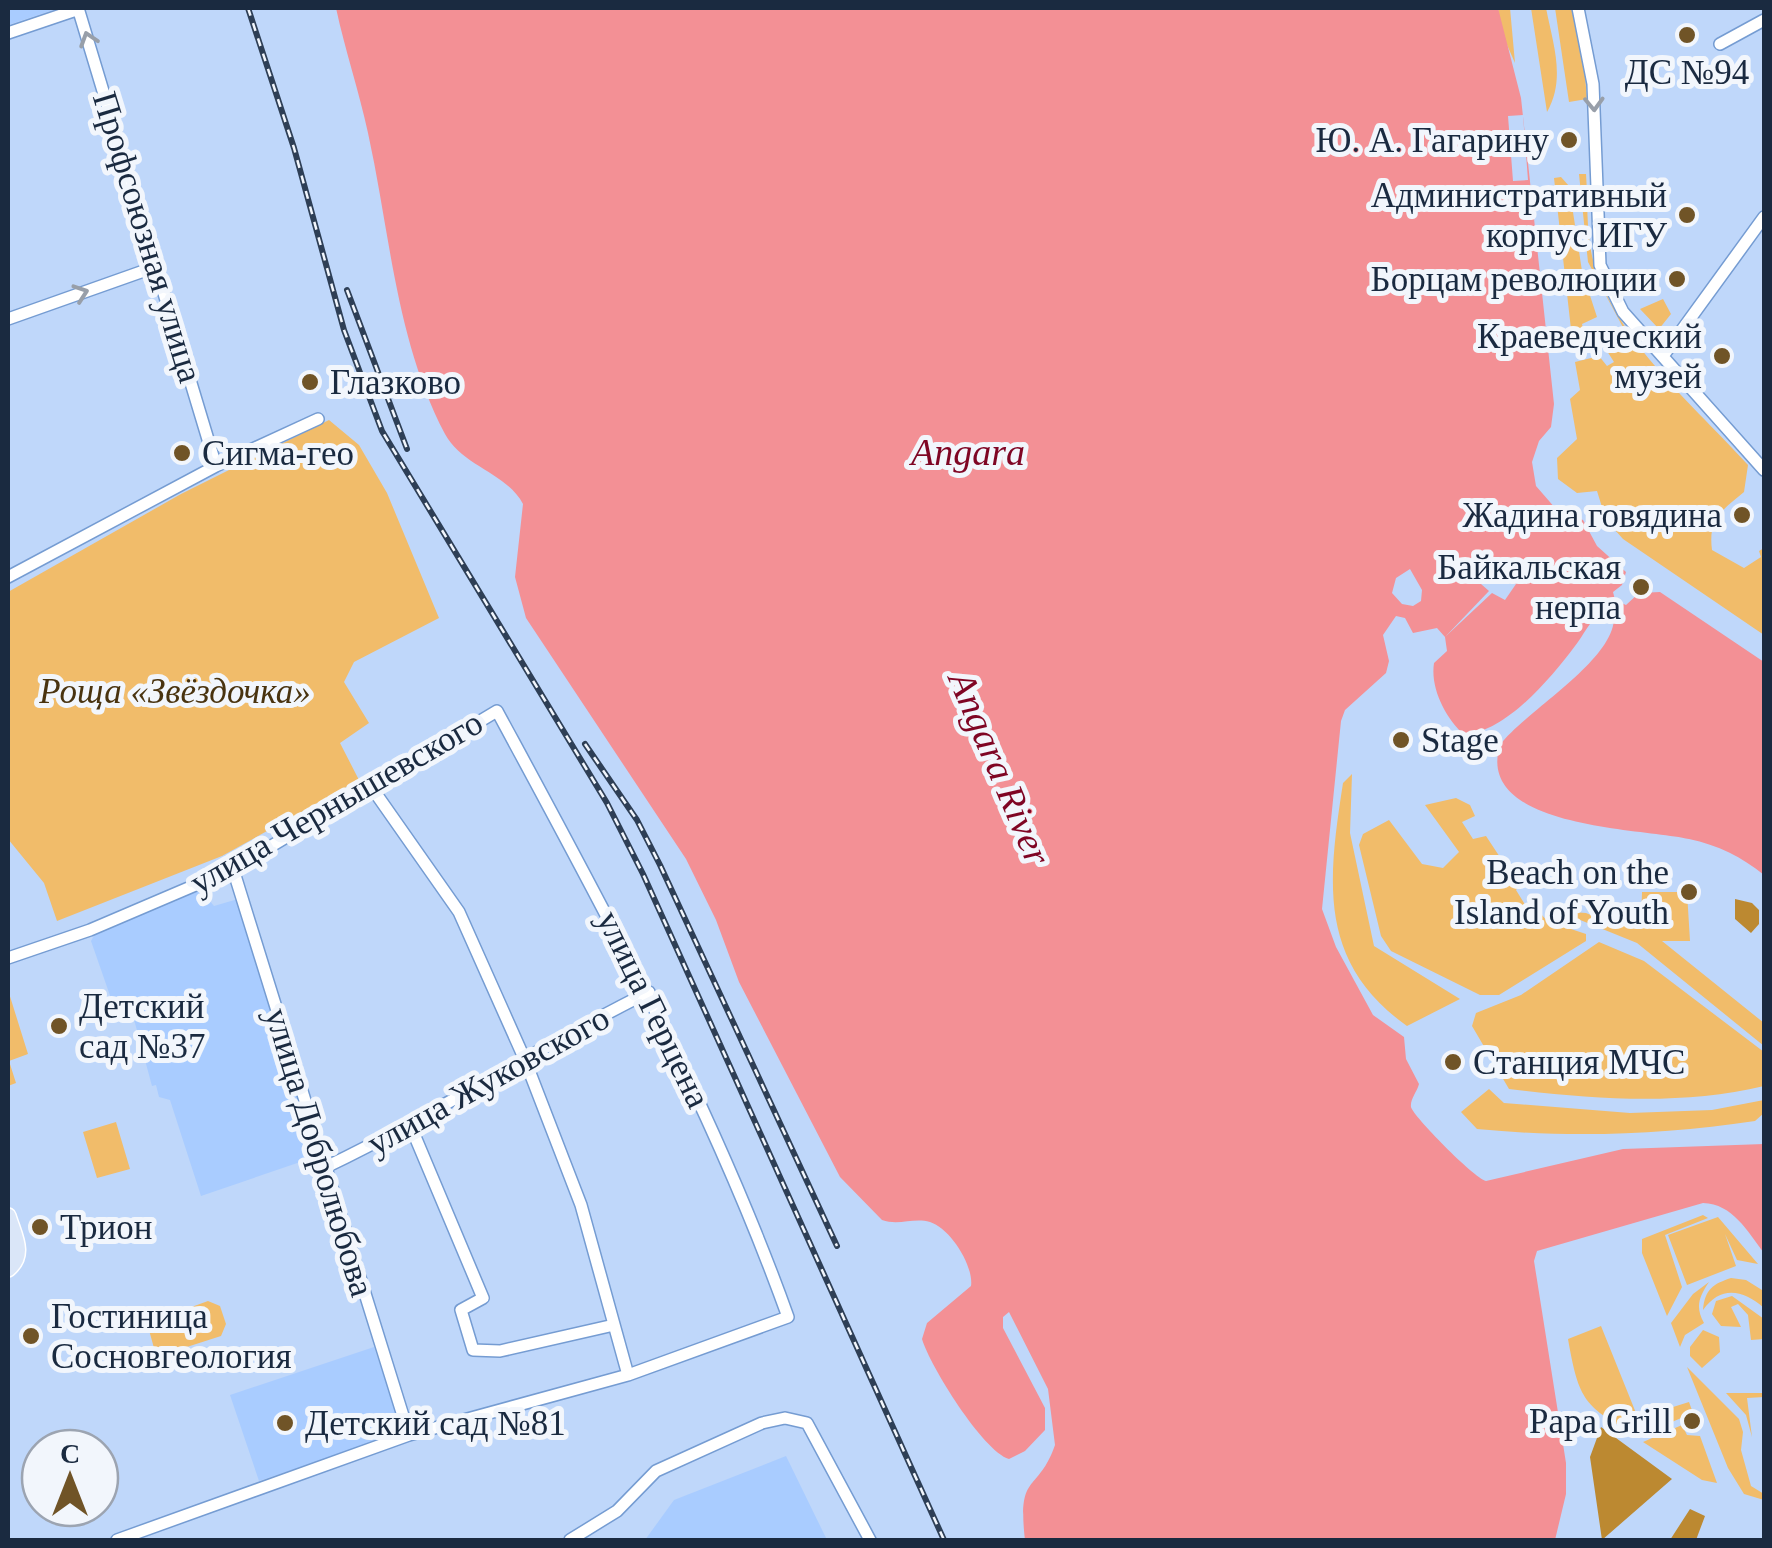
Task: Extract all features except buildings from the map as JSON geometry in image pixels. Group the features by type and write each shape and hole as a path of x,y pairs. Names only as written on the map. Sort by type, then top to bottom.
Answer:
{"main road":[{"path":"8,1216 13,1264"}],"street":[{"path":"8,33 78,8"},
{"name":"Профсоюзная улица","path":"78,8 216,466"},
{"path":"1578,8 1593,84 1600,265 1623,312 1764,470"},
{"path":"1720,44 1764,20"},
{"path":"1662,356 1764,217"},
{"path":"8,319 155,267"},
{"path":"8,573 216,466 318,419"},
{"name":"улица Чернышевского","path":"8,958 88,931 233,868 498,710"},
{"name":"улица Герцена","path":"498,710 649,992 742,1191 788,1317 628,1376"},
{"path":"117,1540 408,1435 628,1376 582,1205 524,1060 459,912 372,788"},
{"name":"улица Добролюбова","path":"233,868 408,1435"},
{"name":"улица Жуковского","path":"326,1167 412,1127 649,992"},
{"path":"412,1127 482,1298 461,1310 474,1350 500,1351 614,1325"},
{"path":"570,1540 617,1512 656,1471 762,1423 785,1418 808,1423 870,1540"}],"shaded area":[{"path":"8,8 59,8 8,25"},
{"path":"201,890 214,906 238,899 312,1136 312,1158 201,1196 170,1100 159,1097 156,1085 152,1086 132,1012 127,1013 124,1003 114,1007 91,941 96,932"},
{"path":"1735,899 1752,903 1759,910 1759,924 1751,933 1735,919"},
{"path":"374,1347 403,1433 259,1481 230,1395"},
{"path":"1601,1427 1672,1479 1602,1540 1590,1457"},
{"path":"786,1456 827,1540 645,1540 674,1500"},
{"path":"1690,1509 1705,1516 1696,1540 1670,1540"}],"green space":[{"path":"1498,8 1510,8 1515,63 1500,29"},
{"path":"1531,8 1546,8 1554,48 1556,87 1547,112"},
{"path":"1555,8 1571,8 1583,52 1587,99 1569,102"},
{"path":"1579,174 1586,174 1593,260 1619,318 1659,370 1748,465 1744,492 1714,523 1712,550 1744,568 1761,557 1759,551 1764,548 1764,635 1623,539 1606,520 1597,491 1577,493 1558,479 1557,458 1577,439 1570,399 1580,390 1575,362 1599,356 1607,366 1614,362 1607,351 1606,335 1613,331 1626,350 1633,346 1588,262"},
{"path":"1561,177 1569,186 1582,271 1597,317 1582,324 1587,343 1573,347 1554,178"},
{"path":"1663,299 1671,314 1659,329 1640,309"},
{"name":"Роща «Звёздочка»","path":"329,420 359,445 387,493 439,618 354,662 344,682 369,723 340,743 359,780 222,856 57,921 44,883 8,839 8,592 181,494"},
{"path":"1352,774 1350,833 1374,946 1460,999 1407,1026 1378,1001 1357,975 1343,947 1336,917 1334,853 1343,783"},
{"path":"1456,798 1470,805 1475,816 1462,822 1473,839 1486,836 1519,886 1516,890 1529,911 1537,909 1547,921 1586,934 1586,941 1499,995 1480,995 1391,951 1381,936 1359,845 1363,834 1389,820 1422,864 1443,868 1459,852 1425,805"},
{"path":"1642,892 1687,892 1690,941 1662,941 1764,1023 1764,1046 1637,943 1558,911 1586,913 1617,926 1627,919 1641,928"},
{"path":"1599,942 1644,961 1764,1052 1764,1086 1669,1098 1605,1098 1509,1089 1472,1026 1476,1013 1521,995"},
{"path":"8,990 28,1054 9,1061 16,1083 8,1086"},
{"path":"1489,1089 1504,1103 1630,1113 1712,1110 1764,1100 1764,1113 1755,1121 1651,1132 1547,1134 1477,1129 1461,1112"},
{"path":"116,1122 130,1169 97,1178 83,1132"},
{"path":"1703,1215 1708,1218 1665,1235 1682,1287 1667,1316 1642,1253 1642,1239"},
{"path":"1718,1217 1758,1264 1737,1260 1725,1234 1736,1266 1687,1285 1668,1235"},
{"path":"1731,1278 1746,1280 1762,1290 1764,1308 1748,1297 1732,1293 1717,1297 1703,1310 1711,1288"},
{"path":"1709,1282 1699,1302 1704,1323 1685,1335 1680,1347 1671,1323 1693,1294"},
{"path":"1732,1296 1764,1319 1764,1339 1751,1340 1748,1315 1738,1304 1731,1307 1741,1327 1721,1326 1712,1314 1716,1301"},
{"path":"208,1301 220,1306 226,1324 221,1336 165,1354 154,1348 149,1330 153,1321"},
{"path":"1601,1326 1638,1418 1689,1402 1693,1413 1639,1436 1595,1409 1581,1389 1568,1339"},
{"path":"1703,1330 1719,1337 1720,1352 1702,1368 1690,1356 1690,1347"},
{"path":"1687,1367 1739,1419 1743,1432 1741,1450 1751,1486 1764,1494 1764,1500 1744,1494 1728,1468"},
{"path":"1726,1393 1764,1393 1764,1397 1747,1398 1752,1437 1746,1415"},
{"path":"1682,1425 1687,1435 1700,1436 1717,1483 1702,1480 1643,1442"}],"water":[{"name":"Angara","path":"336,8 1498,8 1521,98 1554,404 1551,427 1539,441 1532,462 1536,486 1556,509 1583,520 1597,546 1626,572 1622,585 1613,592 1615,600 1626,605 1639,593 1660,592 1764,662 1764,875 1729,852 1700,842 1602,827 1536,809 1512,794 1499,773 1500,745 1600,650 1611,633 1614,616 1606,611 1592,621 1565,659 1526,701 1496,724 1464,735 1446,712 1434,683 1434,663 1447,651 1445,637 1437,628 1413,633 1405,618 1396,616 1383,635 1389,661 1386,673 1345,710 1341,721 1322,909 1336,947 1373,1015 1404,1037 1406,1059 1419,1084 1411,1107 1445,1146 1486,1181 1623,1149 1764,1144 1764,1253 1731,1213 1703,1203 1537,1251 1534,1261 1566,1463 1566,1494 1555,1540 1025,1540 1026,1493 1055,1445 1048,1389 1009,1312 1003,1317 1003,1328 1045,1408 1045,1430 1025,1451 1009,1459 986,1441 959,1406 922,1339 927,1323 971,1286 965,1259 953,1240 930,1222 882,1220 840,1177 739,982 716,920 686,859 526,618 515,577 523,504 506,484 453,445 415,362 396,286 368,133","holes":["1410,569 1422,590 1421,601 1413,606 1402,604 1392,593 1396,578"]}],"pier":[{"path":"1523,115 1528,180 1513,181 1508,116"},
{"path":"1490,569 1516,584 1505,600 1492,593 1445,637 1489,591 1481,584"}],"railway":[{"path":"248,8 294,148 344,330 382,431 607,803 643,874 944,1540"},
{"path":"347,290 407,449"},
{"path":"585,744 637,820 660,865 837,1246"}],"place":[{"name":"ДС №94","path":"1687,35"},
{"name":"Ю. А. Гагарину","path":"1569,140"},
{"name":"Административный корпус ИГУ","path":"1687,215"},
{"name":"Борцам революции","path":"1677,279"},
{"name":"Краеведческий музей","path":"1722,356"},
{"name":"Глазково","path":"310,382"},
{"name":"Сигма-гео","path":"182,453"},
{"name":"Жадина говядина","path":"1742,515"},
{"name":"Байкальская нерпа","path":"1641,587"},
{"name":"Stage","path":"1401,740"},
{"name":"Beach on the Island of Youth","path":"1689,892"},
{"name":"Детский сад №37","path":"59,1026"},
{"name":"Станция МЧС","path":"1453,1062"},
{"name":"Трион","path":"40,1227"},
{"name":"Гостиница Сосновгеология","path":"31,1336"},
{"name":"Papa Grill","path":"1692,1421"},
{"name":"Детский сад №81","path":"285,1423"}],"water label":[{"name":"Angara River","path":"1000,768"}]}
